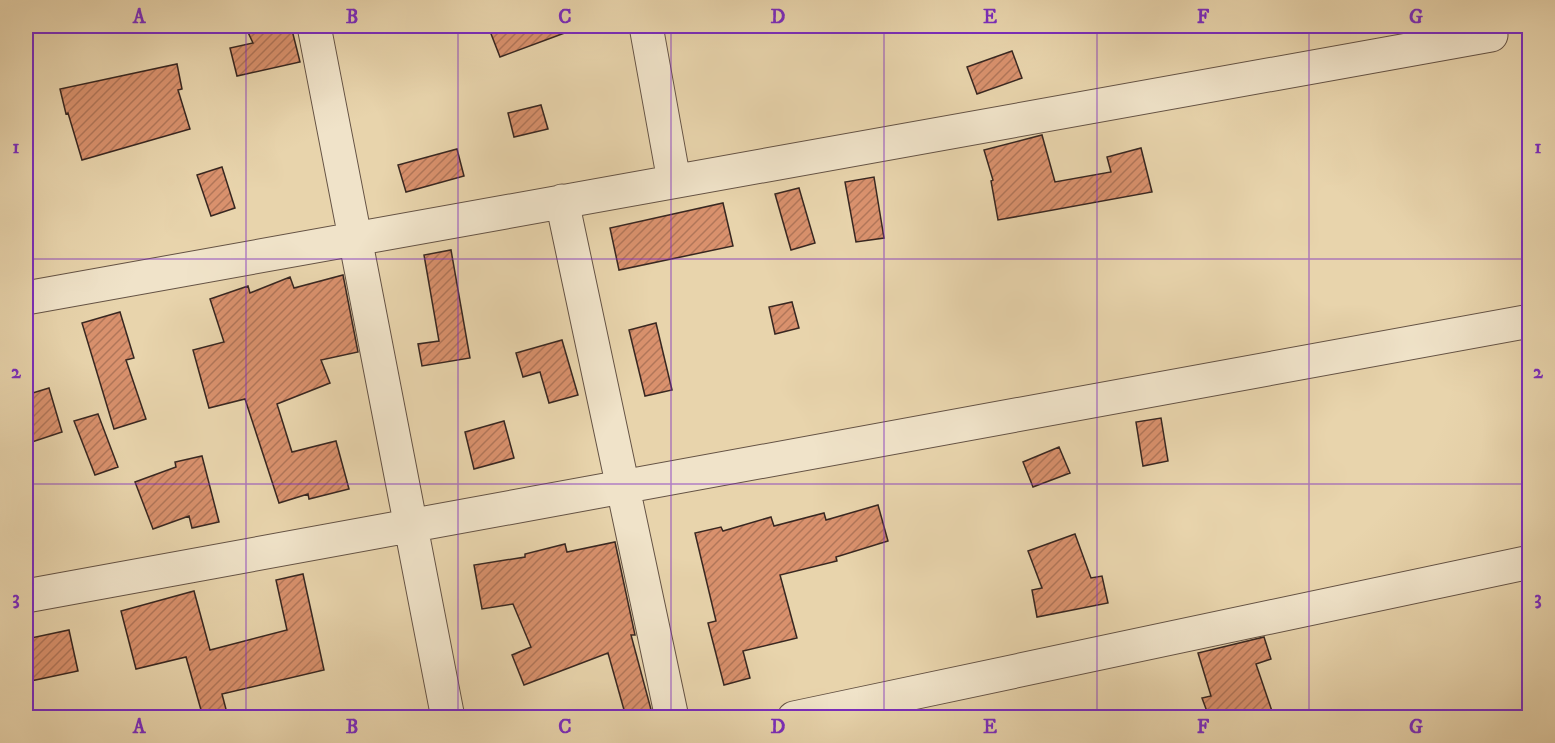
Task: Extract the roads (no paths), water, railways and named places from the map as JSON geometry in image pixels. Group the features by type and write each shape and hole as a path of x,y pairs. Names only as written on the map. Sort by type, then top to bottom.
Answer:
{"street":[{"path":"315,26 448,717"},
{"path":"646,26 674,181"},
{"path":"26,298 1491,35"},
{"path":"562,201 672,717"},
{"path":"26,596 1530,321"},
{"path":"794,717 1530,562"}]}
